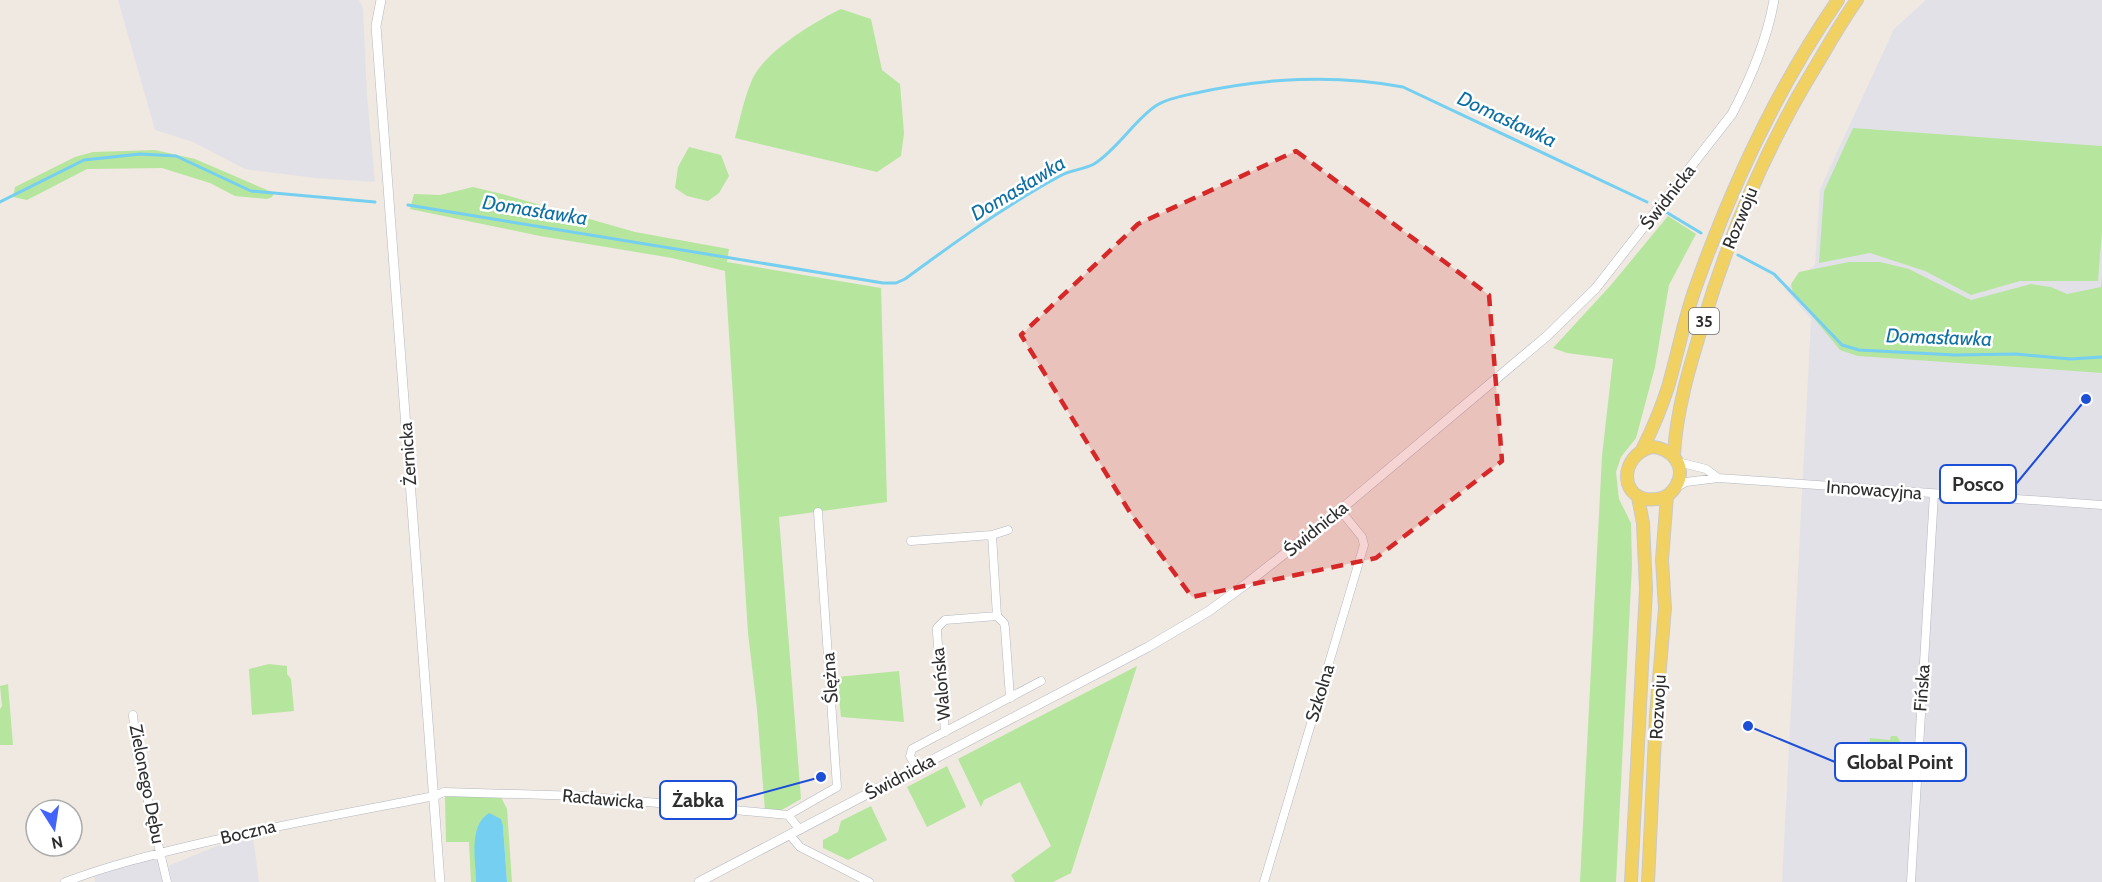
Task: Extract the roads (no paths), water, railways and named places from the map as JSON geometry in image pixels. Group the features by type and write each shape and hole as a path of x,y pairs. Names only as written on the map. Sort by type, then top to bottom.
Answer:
{"main road":[{"name":"Rozwoju","path":"1642,450 1668,388 1684,321 1696,285 1743,166 1786,82 1838,0"},
{"name":"Rozwoju","path":"1676,459 1677,428 1694,355 1714,288 1739,219 1789,111 1835,32 1857,0"},
{"path":"1642,450 1656,447 1676,459"},
{"name":"35","path":"1638,497 1629,486 1627,475 1632,460 1642,450"},
{"name":"35","path":"1671,492 1680,475 1676,459"},
{"name":"Rozwoju","path":"1648,882 1656,715 1665,608 1662,560 1671,492"},
{"path":"1638,497 1656,499 1671,492"},
{"name":"Rozwoju","path":"1632,882 1646,589 1643,523 1638,497"}],"street":[{"name":"Żernicka","path":"381,0 376,26 440,882"},
{"name":"Świdnicka","path":"699,882 1148,647 1209,611 1340,510 1547,336 1596,288 1732,114 1763,45 1774,0"},
{"name":"Innowacyjna","path":"1676,459 1706,469 1718,478"},
{"name":"Innowacyjna","path":"1671,492 1686,482 1718,478 2102,505"},
{"name":"Fińska","path":"1911,882 1934,494"},
{"name":"Szkolna","path":"1264,882 1364,545 1362,537 1340,510"},
{"name":"Ślężna","path":"788,814 837,787 818,512"},
{"path":"911,542 992,535 1008,530"},
{"path":"992,535 997,616 1004,623 1005,628 1010,698"},
{"name":"Walońska","path":"945,732 937,627 945,620 997,616"},
{"path":"917,768 910,756 912,749 1041,681"},
{"name":"Zielonego Dębu","path":"133,715 137,754 167,882"},
{"name":"Racławicka","path":"435,796 444,792 465,792 582,796 788,814"},
{"name":"Boczna","path":"65,882 87,878 105,867 160,853 277,826 435,796"},
{"path":"788,814 800,830"},
{"path":"790,835 800,847 867,882"}],"water":[{"path":"489,813 501,819 503,826 507,882 476,882 476,835 482,819"}],"waterway":[{"name":"Domasławka","path":"408,205 883,283 896,283 1020,199 1064,174 1085,168 1103,158 1141,118 1157,105 1186,95 1221,88 1273,81 1325,79 1403,87 1647,202"},
{"name":"Domasławka","path":"0,202 84,160 140,154 176,156 251,191 375,202"},
{"name":"Domasławka","path":"1666,212 1701,233"},
{"name":"Domasławka","path":"1738,255 1774,274 1842,345 1859,350 1955,355 2016,354 2070,359 2102,357"}],"place":[{"name":"Posco","path":"2086,399"},
{"name":"Global Point","path":"1748,726"},
{"name":"Żabka","path":"821,777"}]}
